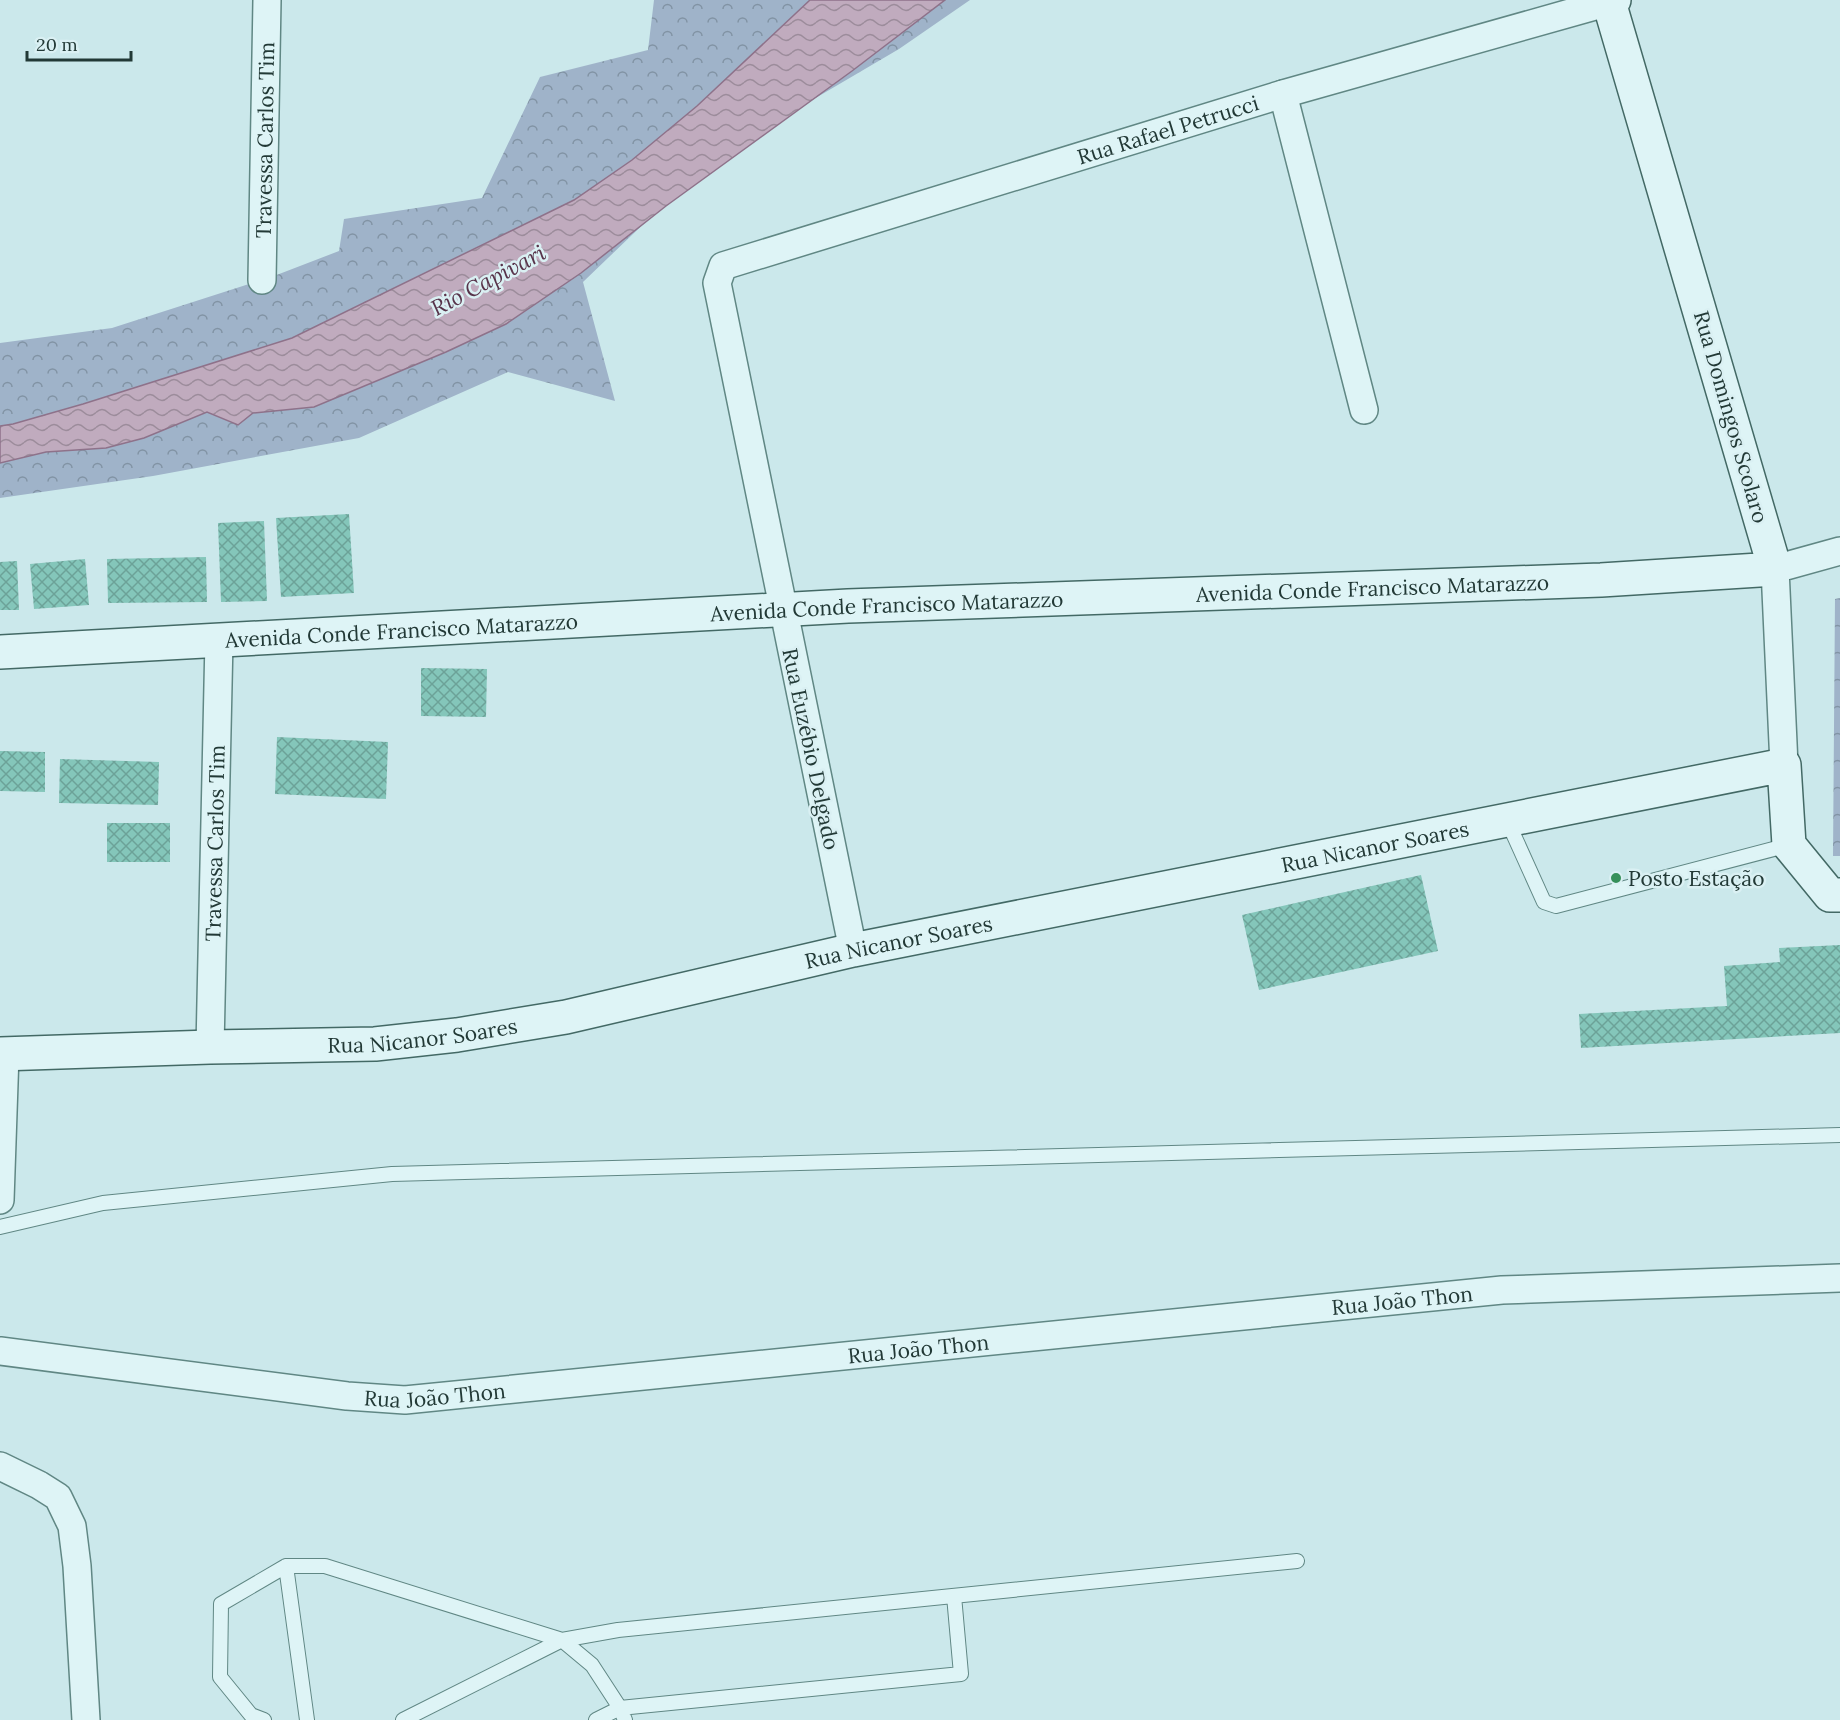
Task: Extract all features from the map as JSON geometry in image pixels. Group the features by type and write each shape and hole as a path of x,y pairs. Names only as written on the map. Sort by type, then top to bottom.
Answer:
{"street":[{"name":"Travessa Carlos Tim","path":"262,280 267,0"},
{"name":"Rua Rafael Petrucci","path":"723,266 1282,94 1610,0"},
{"name":"Rua Domingos Scolaro","path":"1610,0 1775,569 1789,845"},
{"path":"1282,94 1364,410"},
{"name":"Rua Euzébio Delgado","path":"723,266 717,282 853,950"},
{"path":"1775,569 1840,551"},
{"name":"Avenida Conde Francisco Matarazzo","path":"0,652 872,605 1601,580 1775,569"},
{"name":"Travessa Carlos Tim","path":"210,1047 219,640"},
{"name":"Rua Nicanor Soares","path":"3,1054 375,1044 457,1035 567,1017 853,950 1784,765"},
{"path":"1789,845 1830,895 1840,895"},
{"path":"0,1200 3,1054"},
{"name":"Rua João Thon","path":"0,1351 347,1396 405,1400 1502,1290 1840,1278"},
{"path":"0,1466 58,1497 72,1526 77,1566 86,1720"}],"lane":[{"path":"1507,820 1544,902 1556,906 1789,845"},
{"path":"0,1227 103,1203 392,1174 1840,1136"},
{"path":"403,1720 562,1640 618,1630 1298,1561"},
{"path":"264,1720 250,1714 220,1677 221,1604 286,1566 325,1566 562,1640 592,1665 623,1714"},
{"path":"286,1566 307,1720"},
{"path":"596,1720 623,1714 961,1674 954,1596"}],"green space":[{"path":"654,0 970,0 899,49 710,160 583,282 615,401 508,372 359,438 153,476 0,498 0,343 112,328 274,276 339,251 344,219 482,198 540,77 648,50"},
{"path":"1840,598 1840,856 1833,856 1835,599"}],"water":[{"name":"Rio Capivari","path":"810,0 945,0 852,71 666,206 581,273 506,324 446,352 314,407 253,413 238,425 207,412 144,438 106,448 46,452 0,463 0,426 83,404 292,338 574,200 632,160 697,106"}],"building":[{"path":"349,514 354,593 281,597 276,518"},
{"path":"264,521 267,601 221,602 218,523"},
{"path":"206,557 207,602 108,603 107,559"},
{"path":"85,559 89,605 34,609 30,564"},
{"path":"17,561 19,610 0,610 0,562"},
{"path":"421,668 487,669 486,717 421,716"},
{"path":"277,737 388,742 386,799 275,794"},
{"path":"0,751 45,752 45,792 0,791"},
{"path":"60,759 159,762 158,805 59,803"},
{"path":"107,823 170,823 170,862 107,862"},
{"path":"1421,875 1438,951 1259,990 1242,915"},
{"path":"1840,945 1840,1033 1581,1048 1579,1014 1727,1006 1724,966 1780,962 1779,948"}],"place":[{"name":"Posto Estação","path":"1616,878"}]}
